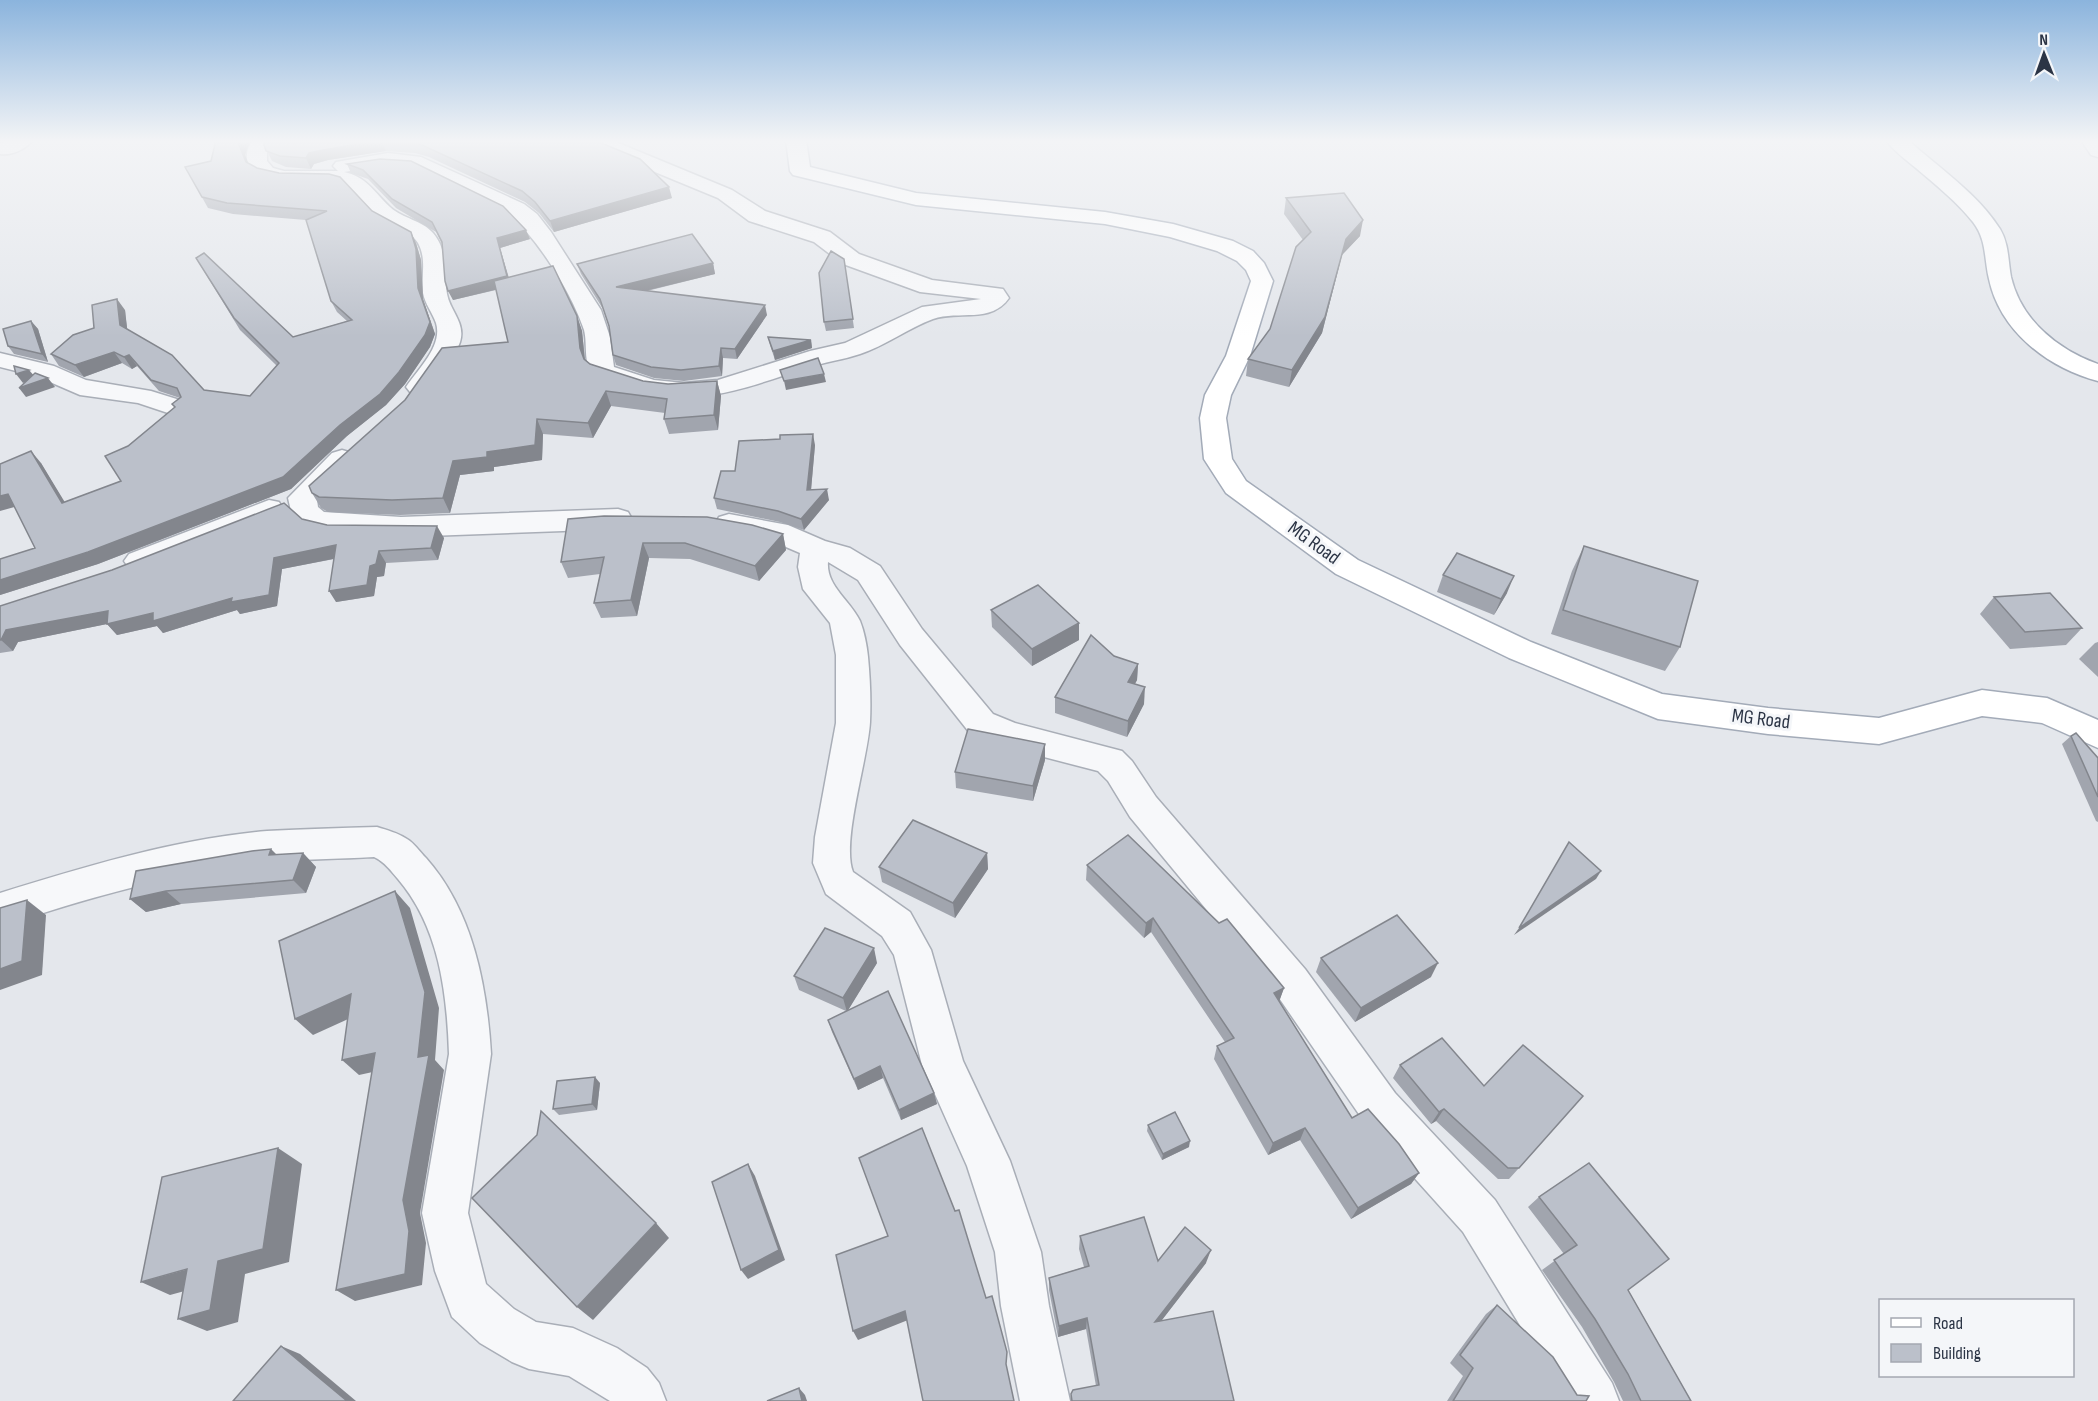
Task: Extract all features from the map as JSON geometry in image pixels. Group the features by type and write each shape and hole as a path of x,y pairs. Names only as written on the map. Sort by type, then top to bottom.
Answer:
{"main road":[{"name":"MG Road","path":"979,205 1105,218 1173,231 1225,246 1245,256 1256,268 1262,281 1238,356 1218,395 1213,418 1218,459 1236,487 1347,567 1520,650 1658,706 1768,721 1879,731 1982,703 2048,711 2098,735"},
{"path":"1967,205 1991,232 2001,282 2013,313 2037,339 2074,366 2098,373"}],"street":[{"path":"377,205 388,217 417,230 426,237 436,266 437,300 447,317 449,336 430,371 403,406"},
{"path":"508,205 529,219 543,237 589,310 598,337 600,365 605,372 651,387 684,391 721,387 819,356 852,349 930,312 986,307 997,298 995,294 985,291 957,291 928,287 851,259 822,237 758,216 742,205"},
{"path":"0,360 45,371 80,387 142,396 174,407"},
{"path":"110,573 302,498 366,438"},
{"path":"302,498 304,511 316,520 341,524 402,527 651,518"},
{"path":"697,521 778,532 815,548 840,555 869,573 918,646 981,723 1009,735 1104,759 1120,771 1143,807 1291,982 1380,1108 1479,1216 1594,1401"},
{"path":"815,548 813,567 818,589 834,605 845,623 852,655 854,723 833,837 831,863 839,884 896,924 912,950 943,1065 988,1161 1018,1252 1025,1306 1045,1401"},
{"path":"0,910 90,881 179,860 254,849 365,842 377,842 395,850 427,886 457,953 469,1032 470,1054 445,1213 458,1271 469,1299 497,1326 529,1345 573,1352 600,1365 630,1385 641,1401"}],"building":[{"path":"257,205 367,205 372,211 411,232 416,249 418,288 430,322 425,335 380,394 340,425 283,477 88,552 0,580 0,559 35,548 8,494 0,496 0,464 31,451 62,503 121,481 105,456 128,446 175,407 172,404 181,397 177,388 151,380 129,355 124,357 114,352 75,365 51,354 73,335 94,328 92,305 117,299 120,325 172,355 204,390 250,396 279,363 234,318 196,258 204,253 293,337 352,320 331,301 306,220 327,211"},
{"path":"403,205 502,205 526,230 497,238 507,276 448,291 442,242 432,222"},
{"path":"538,205 605,205 550,221"},
{"path":"1291,205 1353,205 1363,220 1346,239 1325,317 1292,370 1248,359 1270,329 1296,247 1311,232"},
{"path":"692,234 713,263 616,287 765,305 735,349 721,348 719,366 681,370 651,367 613,355 609,326 600,299 577,264"},
{"path":"831,251 844,259 853,319 824,322 819,273"},
{"path":"553,266 577,316 580,348 584,359 590,364 643,381 668,384 717,381 714,415 664,419 667,399 606,391 588,423 537,419 535,445 487,452 487,457 453,461 443,498 392,500 319,497 312,493 309,486 405,400 442,348 508,342 494,281"},
{"path":"31,321 42,354 8,346 3,329"},
{"path":"768,337 811,340 773,351"},
{"path":"818,358 824,374 784,381 780,370"},
{"path":"14,366 29,370 16,374"},
{"path":"35,373 48,378 19,388"},
{"path":"813,434 807,490 827,489 801,519 778,511 714,498 721,471 735,471 739,441 780,439 780,435"},
{"path":"284,503 302,519 327,525 437,526 431,548 379,551 376,564 370,566 367,585 329,591 336,545 274,558 269,595 231,602 232,598 153,621 153,613 107,624 108,611 6,630 0,640 0,606 112,570"},
{"path":"604,516 707,517 752,525 783,534 755,566 685,543 643,543 631,600 594,603 604,557 561,562 568,519"},
{"path":"1584,546 1698,581 1680,647 1563,610"},
{"path":"1457,553 1514,576 1501,599 1443,575"},
{"path":"1038,585 1079,623 1032,649 991,610"},
{"path":"2050,593 2082,628 2025,632 1994,597"},
{"path":"1091,635 1114,656 1138,664 1128,682 1145,687 1128,721 1055,697"},
{"path":"968,729 1045,744 1033,786 955,772"},
{"path":"2076,733 2098,758 2098,797 2071,736"},
{"path":"913,820 987,853 953,903 879,867"},
{"path":"1128,835 1219,923 1227,919 1284,988 1274,993 1352,1118 1368,1109 1399,1144 1419,1173 1358,1208 1305,1128 1273,1143 1217,1046 1234,1038 1153,918 1146,923 1087,865"},
{"path":"1569,842 1601,871 1519,928"},
{"path":"271,849 269,855 303,853 293,880 166,891 130,899 136,871"},
{"path":"395,891 425,992 418,1057 429,1055 403,1200 409,1231 405,1274 336,1290 375,1053 342,1060 351,994 295,1019 279,941"},
{"path":"27,900 22,961 0,969 0,908"},
{"path":"1397,915 1438,963 1361,1008 1321,958"},
{"path":"825,928 874,948 843,998 794,976"},
{"path":"888,991 934,1093 899,1110 880,1066 854,1079 828,1020"},
{"path":"1442,1038 1484,1086 1523,1045 1583,1096 1519,1168 1508,1168 1444,1109 1439,1112 1400,1065"},
{"path":"595,1077 592,1104 553,1109 557,1081"},
{"path":"541,1111 656,1223 577,1307 472,1198 537,1135"},
{"path":"1175,1112 1190,1141 1163,1154 1148,1125"},
{"path":"922,1128 955,1211 959,1210 986,1298 992,1296 1007,1352 1006,1364 1014,1401 923,1401 905,1311 853,1331 836,1255 888,1236 859,1158"},
{"path":"278,1148 263,1249 218,1261 210,1310 178,1319 187,1269 141,1282 162,1177"},
{"path":"1589,1163 1669,1259 1628,1290 1691,1401 1641,1401 1628,1374 1595,1319 1554,1260 1577,1245 1539,1197"},
{"path":"748,1164 779,1250 741,1270 712,1182"},
{"path":"1144,1217 1158,1261 1185,1227 1211,1250 1155,1322 1213,1311 1234,1401 1072,1401 1073,1390 1099,1385 1087,1318 1059,1326 1049,1278 1089,1266 1080,1236"},
{"path":"1497,1305 1553,1357 1577,1395 1589,1396 1586,1401 1453,1401 1473,1368 1460,1355"},
{"path":"281,1346 347,1401 233,1401"},
{"path":"799,1388 802,1401 767,1401"}]}
